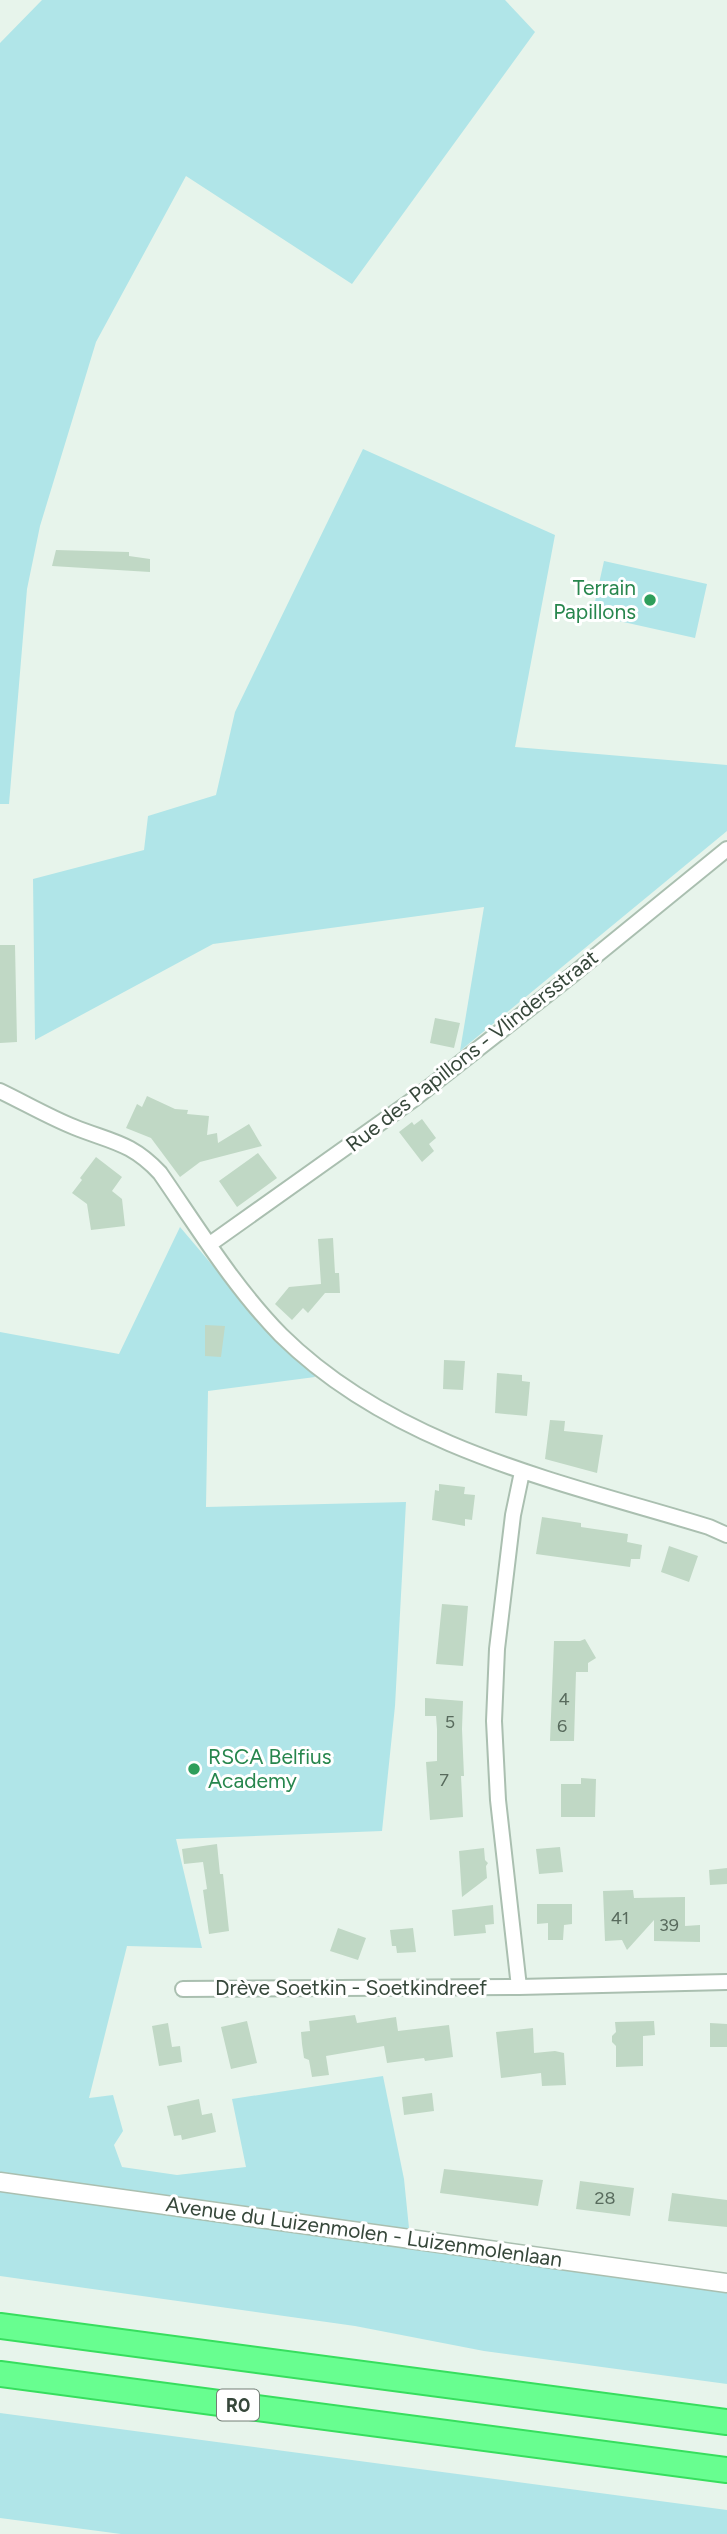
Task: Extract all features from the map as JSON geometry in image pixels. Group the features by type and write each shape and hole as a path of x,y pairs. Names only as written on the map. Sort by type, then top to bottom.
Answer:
{"highway":[{"name":"R0","path":"0,2326 727,2422"},
{"name":"R0","path":"0,2374 727,2470"}],"street":[{"name":"Rue des Papillons - Vlindersstraat","path":"210,1244 414,1099 727,849"},
{"path":"0,1091 75,1128 117,1142 144,1155 160,1173 254,1304 283,1336 340,1383 450,1444 522,1472 709,1527 727,1535"},
{"name":"Drève Soetkin - Soetkindreef","path":"519,1987 502,1832 494,1721 497,1661 513,1515 522,1472"},
{"name":"Drève Soetkin - Soetkindreef","path":"183,1989 519,1987 727,1982"},
{"name":"Avenue du Luizenmolen - Luizenmolenlaan","path":"0,2182 727,2283"}],"shaded area":[{"path":"42,0 505,0 535,32 352,284 186,176 96,342 40,526 27,589 9,804 0,804 0,43"},
{"path":"363,449 555,535 515,747 727,765 727,831 460,1051 484,907 213,944 35,1040 33,879 144,850 148,816 216,795 235,712"},
{"name":"Terrain Papillons","path":"604,561 707,584 695,638 592,615"},
{"name":"RSCA Belfius Academy","path":"180,1227 263,1325 312,1369 315,1377 208,1391 206,1507 406,1502 395,1706 382,1831 176,1839 202,1948 127,1946 89,2098 113,2095 123,2131 114,2145 122,2167 177,2175 246,2167 232,2099 383,2076 404,2179 411,2248 727,2288 727,2384 484,2351 355,2326 0,2276 0,1332 119,1354"},
{"path":"0,2413 727,2510 727,2534 121,2534 0,2518"}],"building":[{"path":"56,550 129,552 129,556 150,559 150,572 52,566"},
{"path":"0,945 15,945 17,1042 0,1043"},
{"path":"435,1018 460,1023 454,1048 430,1043"},
{"path":"147,1096 175,1109 188,1110 187,1114 209,1116 207,1135 217,1133 218,1143 249,1124 262,1146 200,1162 180,1177 151,1138 126,1128 137,1104 142,1107"},
{"path":"422,1119 436,1138 429,1144 434,1151 422,1162 399,1132 412,1122 414,1125"},
{"path":"258,1153 277,1178 237,1207 219,1181"},
{"path":"96,1157 122,1177 112,1191 122,1199 125,1226 91,1230 87,1204 72,1193"},
{"path":"333,1238 335,1273 339,1273 340,1293 325,1293 308,1313 303,1308 292,1320 275,1304 289,1287 321,1284 318,1239"},
{"path":"205,1325 225,1326 221,1357 205,1356"},
{"path":"444,1360 465,1361 463,1390 443,1389"},
{"path":"497,1373 522,1375 522,1381 530,1382 527,1416 495,1413"},
{"path":"550,1420 565,1421 564,1431 603,1435 597,1473 545,1459"},
{"path":"439,1484 465,1487 464,1494 475,1495 472,1520 465,1519 465,1526 432,1520 435,1490 439,1491"},
{"path":"542,1517 581,1523 581,1527 628,1534 627,1542 642,1545 640,1559 631,1559 630,1567 536,1554"},
{"path":"669,1546 698,1556 689,1582 661,1572"},
{"path":"442,1604 468,1606 463,1666 436,1664"},
{"path":"585,1639 596,1658 588,1663 588,1672 576,1672 574,1741 550,1741 554,1641"},
{"path":"425,1698 463,1701 463,1817 430,1820 426,1762 437,1761 437,1729 436,1716 425,1716"},
{"path":"581,1778 596,1779 595,1817 561,1817 561,1784 581,1784"},
{"path":"217,1844 229,1931 209,1934 203,1890 207,1889 203,1862 184,1864 182,1849"},
{"path":"560,1847 563,1872 539,1874 536,1849"},
{"path":"484,1848 485,1860 488,1863 487,1878 462,1897 459,1851"},
{"path":"727,1868 727,1884 710,1885 709,1870"},
{"path":"633,1890 634,1898 685,1897 685,1926 700,1925 700,1942 654,1941 654,1920 627,1950 622,1940 605,1941 603,1891"},
{"path":"537,1904 572,1904 572,1924 564,1925 563,1940 548,1940 548,1923 537,1924"},
{"path":"493,1905 494,1924 485,1925 486,1933 454,1936 452,1910"},
{"path":"338,1928 366,1938 358,1960 330,1951"},
{"path":"413,1928 416,1952 397,1953 396,1946 392,1946 390,1930"},
{"path":"355,2015 357,2023 396,2017 398,2031 449,2025 453,2057 387,2063 384,2046 326,2056 329,2075 312,2077 309,2060 304,2058 301,2032 310,2031 309,2021"},
{"path":"247,2021 257,2063 231,2069 221,2027"},
{"path":"654,2021 655,2035 643,2036 643,2066 616,2067 616,2046 612,2042 612,2036 616,2032 615,2022"},
{"path":"168,2023 172,2047 180,2046 182,2062 159,2066 152,2026"},
{"path":"710,2023 727,2024 727,2047 710,2047"},
{"path":"533,2028 534,2053 564,2053 566,2085 542,2086 541,2073 501,2078 496,2032"},
{"path":"432,2093 434,2111 404,2115 402,2097"},
{"path":"199,2099 202,2115 212,2113 216,2132 182,2140 181,2135 174,2136 167,2106"},
{"path":"444,2169 543,2180 538,2206 440,2193"},
{"path":"580,2181 634,2188 630,2216 576,2209"},
{"path":"672,2193 727,2200 727,2227 668,2221"}],"place":[{"name":"Terrain Papillons","path":"650,600"},
{"name":"RSCA Belfius Academy","path":"194,1769"}]}
